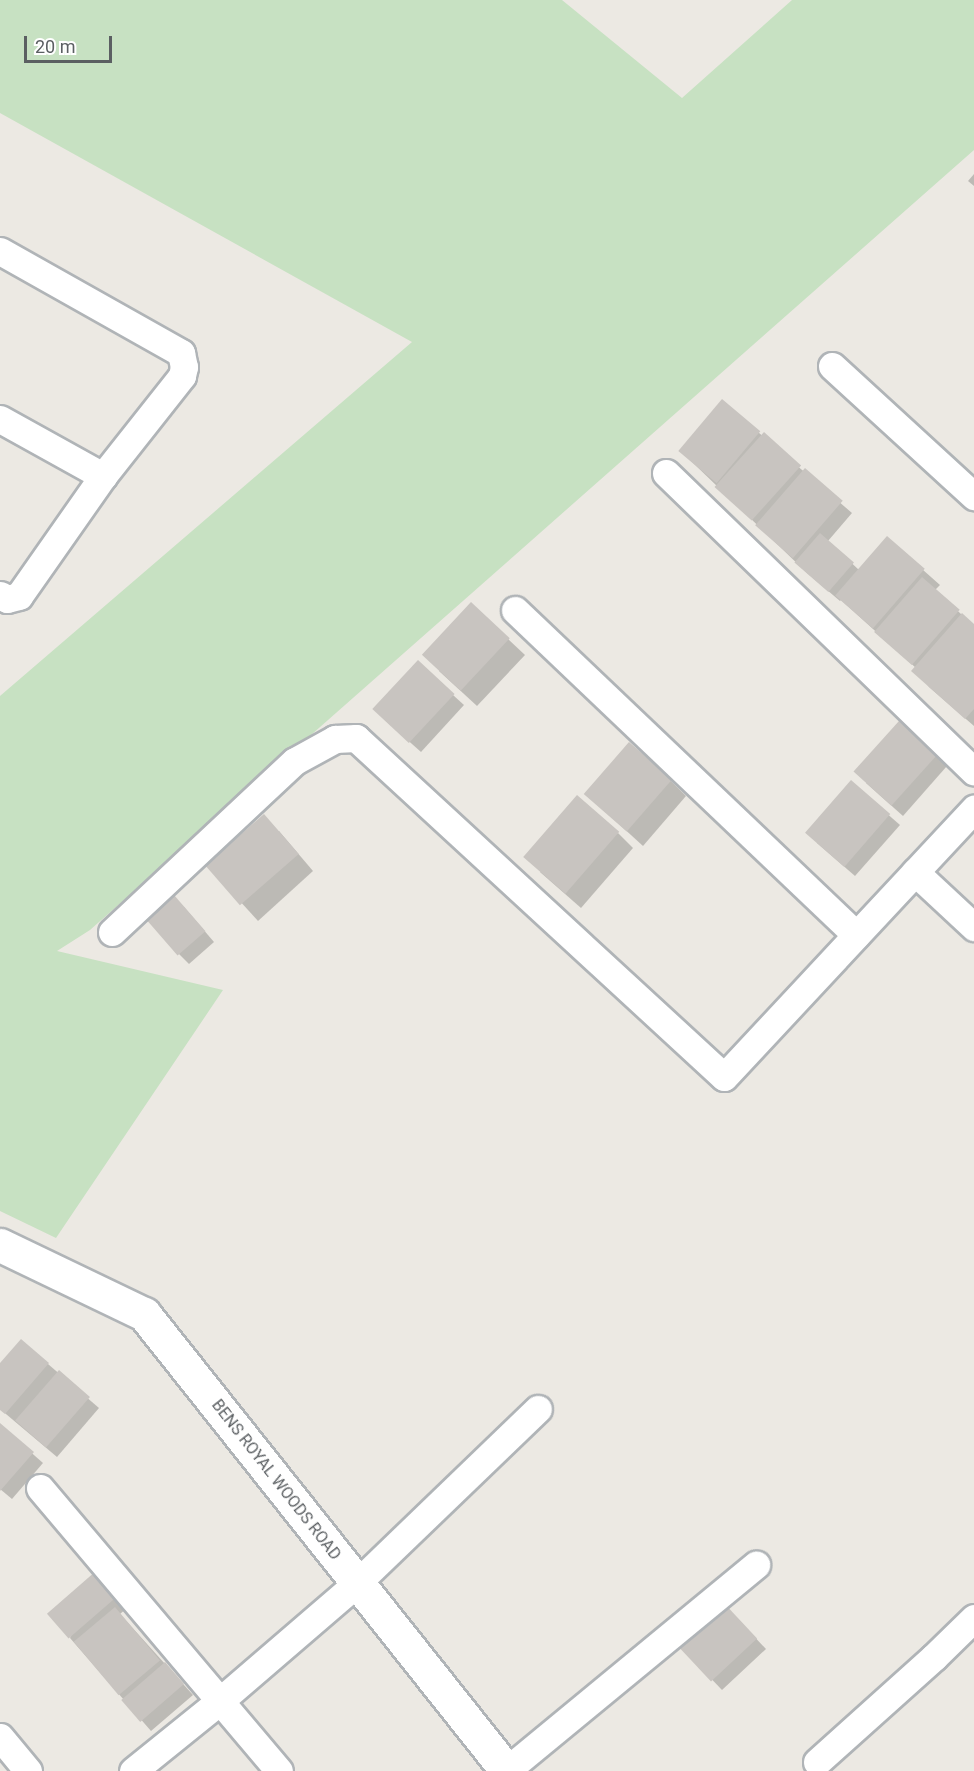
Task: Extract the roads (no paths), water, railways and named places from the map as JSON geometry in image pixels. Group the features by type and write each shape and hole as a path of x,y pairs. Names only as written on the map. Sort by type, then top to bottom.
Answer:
{"street":[{"path":"0,251 181,353 184,368 182,376 103,476 19,596 8,599 0,595"},
{"path":"832,366 974,496"},
{"path":"0,419 103,476"},
{"path":"666,473 974,771"},
{"path":"516,610 856,935"},
{"path":"112,932 296,761 335,739 356,738 724,1077 974,809"},
{"path":"915,872 974,927"},
{"name":"BENS ROYAL WOODS ROAD","path":"0,1245 144,1314 507,1771"},
{"path":"133,1771 221,1700 357,1583 538,1409"},
{"path":"40,1488 279,1771"},
{"path":"507,1771 756,1565"},
{"path":"817,1762 934,1658 974,1618"},
{"path":"0,1737 28,1771"}]}
